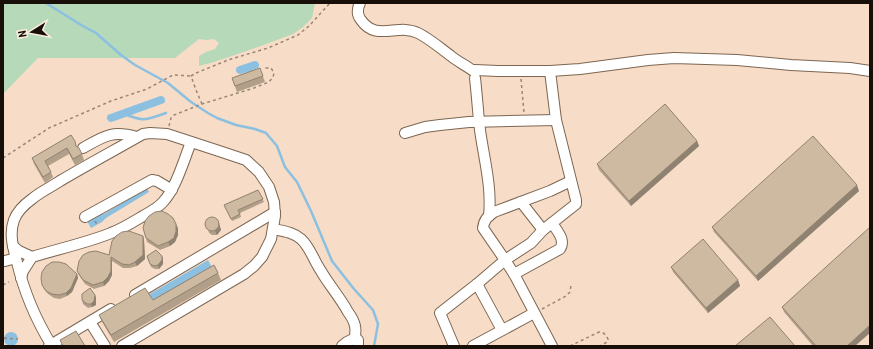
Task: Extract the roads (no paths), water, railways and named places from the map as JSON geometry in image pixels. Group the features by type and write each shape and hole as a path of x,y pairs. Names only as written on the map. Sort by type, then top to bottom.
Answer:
{"street":[{"path":"360,3 358,8 358,17 363,24 374,31 388,32 400,29 416,32 472,70 580,70 648,60 674,58 737,60 850,68 870,71"},
{"path":"454,346 440,313 505,260 531,242 543,230 576,204 556,120 550,71"},
{"path":"475,78 479,122 488,176 490,206 489,216"},
{"path":"405,133 432,126 479,122 556,120"},
{"path":"83,148 105,136 112,134 126,134 137,137"},
{"path":"117,306 51,346 27,296 16,258 9,241 15,219 22,208 33,198 143,134 167,134 246,160 259,172 269,187 274,202 275,212 271,239 262,257 244,274 122,346"},
{"path":"9,241 19,251 32,257 112,233 163,203 172,190 191,142"},
{"path":"85,217 152,180 172,190"},
{"path":"552,346 514,274 483,228 484,221 494,212 550,191 571,181"},
{"path":"521,202 543,230"},
{"path":"130,298 275,212"},
{"path":"514,274 560,249 562,241 552,223"},
{"path":"273,229 294,234 302,240 320,270 338,294 355,325 356,342 347,342 342,346"},
{"path":"21,278 32,257"},
{"path":"5,261 16,258"},
{"path":"477,284 502,330"},
{"path":"473,346 534,313"},
{"path":"90,322 105,346"}],"water":[{"path":"147,188 149,192 91,228 87,221 98,215 104,214"},
{"path":"208,260 215,273 155,308 148,295"},
{"path":"8,332 14,332 18,336 18,342 14,346 8,346 4,342 4,336"}],"waterway":[{"path":"46,3 96,33 121,55 135,65 168,83 191,102 208,113 236,125 266,133 277,146 285,167 297,182 332,261 373,310 378,324 374,346"},
{"path":"240,70 255,65"},
{"path":"248,75 252,66"},
{"path":"111,118 161,100"},
{"path":"124,114 145,119 166,113"}]}
